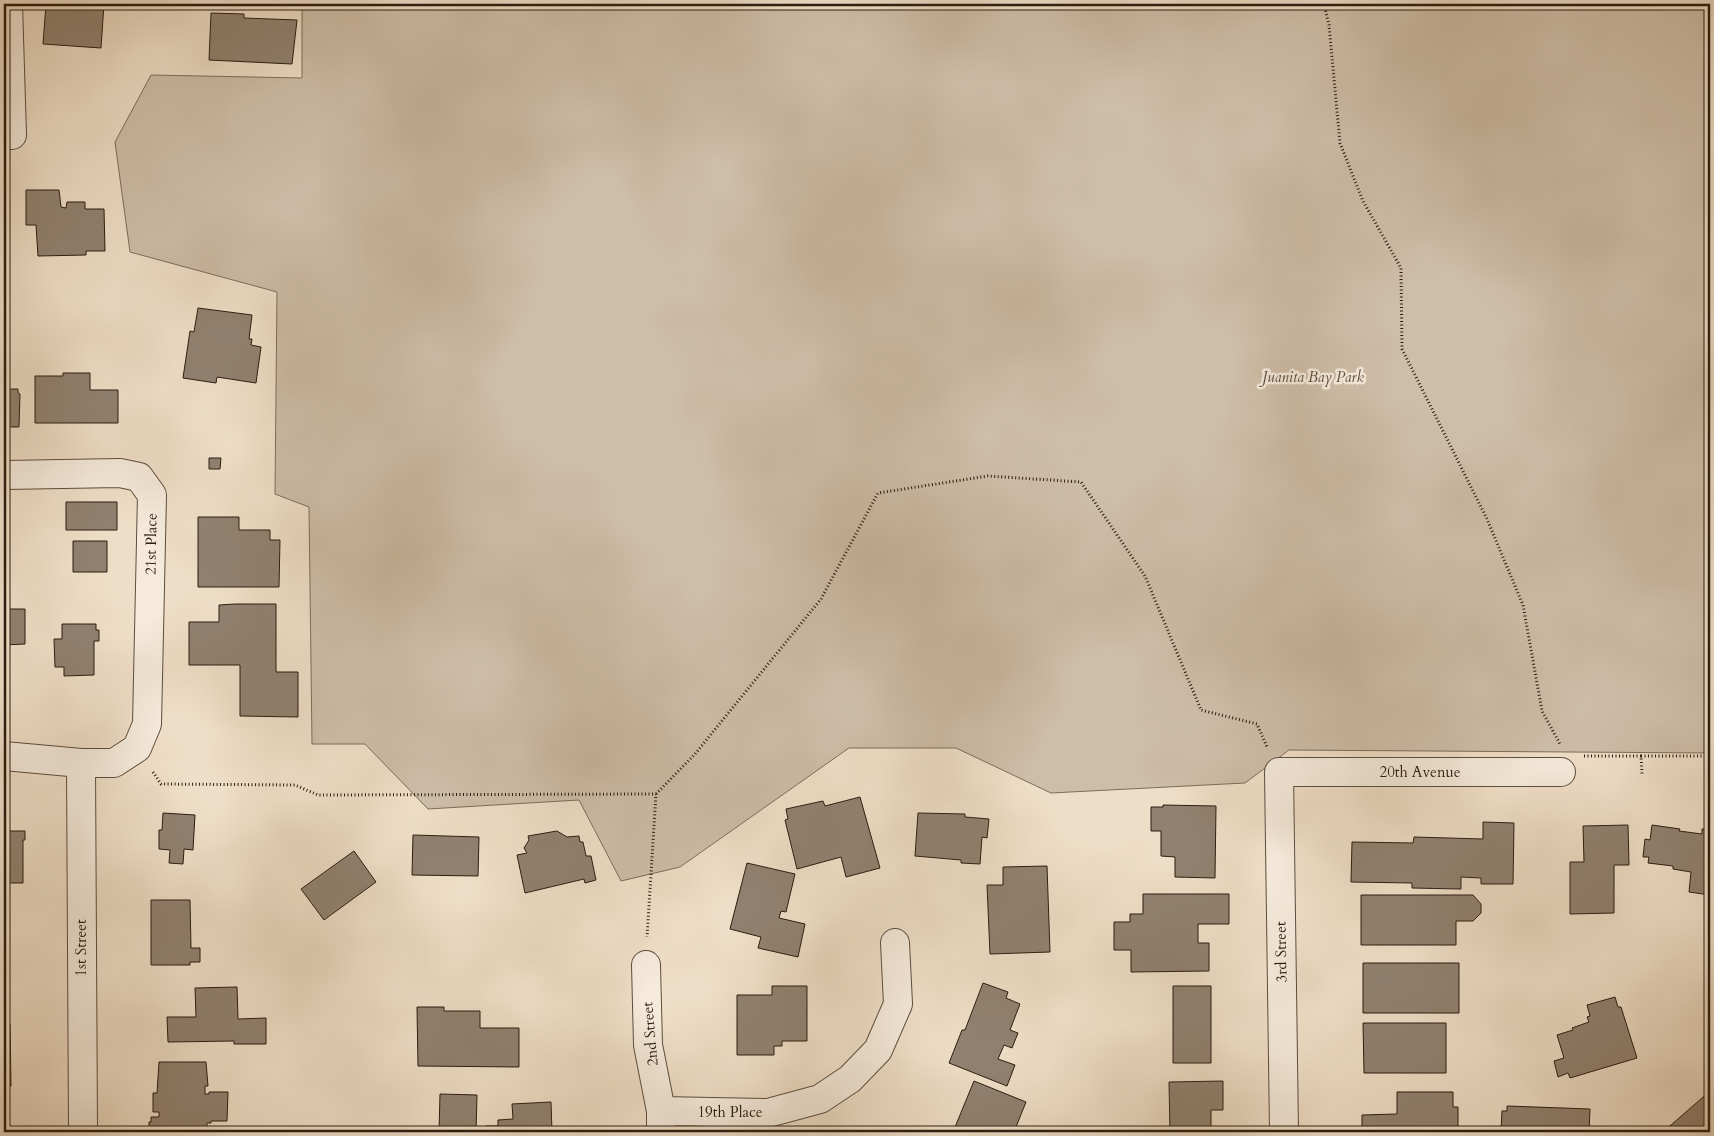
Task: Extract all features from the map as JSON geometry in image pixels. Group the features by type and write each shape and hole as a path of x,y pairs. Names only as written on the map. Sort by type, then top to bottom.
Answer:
{"street":[{"path":"4,135 12,135 8,4"},
{"name":"21st Place","path":"4,474 120,473 139,477 152,495 147,724 137,748"},
{"path":"4,756 82,763 114,763 137,748"},
{"name":"1st Street","path":"82,763 83,1132"},
{"name":"20th Avenue","path":"1279,772 1563,764"},
{"name":"3rd Street","path":"1279,772 1284,1132"},
{"name":"19th Place","path":"661,1122 768,1113 820,1099 850,1079 878,1050 898,1004 895,943"},
{"name":"2nd Street","path":"646,965 648,1046 661,1122"}],"path":[{"path":"1324,4 1329,26 1340,143 1364,201 1402,268 1402,349 1487,519 1523,606 1542,711 1563,764 1641,756 1710,756"},
{"path":"646,965 656,794 695,754 821,599 878,493 988,476 1081,482 1146,576 1201,710 1256,724 1279,772"},
{"path":"137,748 161,784 295,785 318,795 656,794"},
{"path":"1641,756 1642,774"}],"green space":[{"name":"Juanita Bay Park","path":"302,4 1710,4 1710,753 1289,750 1245,783 1051,793 956,748 849,748 680,867 621,881 579,800 428,809 365,744 312,744 309,507 275,494 277,292 130,252 115,142 151,75 302,78"}],"building":[{"path":"46,4 104,4 101,48 43,44"},
{"path":"211,13 244,14 244,18 297,20 292,64 209,60"},
{"path":"26,190 59,190 61,207 66,208 67,202 85,202 85,209 104,209 105,251 86,251 86,255 38,256 36,225 26,225"},
{"path":"7,203 5,230 4,230 4,204"},
{"path":"198,308 252,315 249,339 252,339 251,345 261,347 256,383 217,377 216,383 183,378 190,331 194,332"},
{"path":"63,373 90,373 90,390 118,390 118,423 35,423 35,376 63,376"},
{"path":"6,389 18,389 20,394 19,427 4,427 4,393 6,393"},
{"path":"209,458 221,458 220,469 209,469"},
{"path":"66,502 117,502 117,530 66,530"},
{"path":"198,517 239,517 239,530 270,530 270,540 280,540 279,587 198,587"},
{"path":"73,541 107,541 107,572 73,572"},
{"path":"276,604 276,672 298,672 298,717 240,716 240,665 189,665 189,622 219,622 219,605"},
{"path":"4,609 25,609 25,644 4,645"},
{"path":"62,624 96,624 96,630 99,630 99,641 94,641 94,675 64,676 64,667 55,667 54,639 62,639"},
{"path":"860,797 880,868 846,877 841,857 797,869 785,820 788,819 786,809 823,801 825,806"},
{"path":"1163,805 1216,806 1215,878 1175,877 1175,857 1161,856 1161,831 1151,831 1151,807 1163,807"},
{"path":"1708,812 1710,813 1710,895 1689,892 1691,872 1673,869 1673,866 1648,863 1649,857 1643,857 1645,839 1650,840 1652,825 1702,834 1702,829 1706,829"},
{"path":"163,813 195,815 193,850 184,849 183,864 169,863 170,850 159,849 159,830 162,830"},
{"path":"918,813 965,814 965,817 989,819 987,838 982,837 980,864 961,863 961,860 915,856"},
{"path":"1483,822 1514,823 1513,884 1481,884 1481,878 1461,877 1461,889 1412,888 1412,883 1351,882 1352,842 1413,843 1414,837 1483,839"},
{"path":"1628,825 1629,865 1614,865 1614,913 1570,914 1570,862 1584,862 1583,826"},
{"path":"4,831 25,831 25,840 23,840 23,883 4,883"},
{"path":"557,831 567,837 579,836 580,842 583,842 586,856 591,856 596,880 585,883 584,879 525,893 517,855 527,853 524,848 529,840 528,836"},
{"path":"413,835 479,837 478,876 412,875"},
{"path":"354,851 376,882 324,920 301,889"},
{"path":"747,863 795,874 786,912 781,911 779,918 805,924 798,957 758,948 761,937 730,929"},
{"path":"1047,866 1050,952 990,954 987,885 1003,885 1003,867"},
{"path":"1143,894 1229,894 1229,924 1198,924 1198,943 1209,943 1209,971 1131,972 1131,950 1114,950 1114,922 1130,922 1130,914 1143,914"},
{"path":"1361,895 1473,895 1481,904 1481,913 1473,921 1456,921 1456,945 1361,945"},
{"path":"151,900 190,900 191,948 200,948 200,962 190,962 190,965 151,965"},
{"path":"1363,963 1459,963 1459,1013 1363,1013"},
{"path":"1710,973 1710,996 1706,974"},
{"path":"983,983 1008,992 1006,998 1020,1004 1010,1030 1018,1033 1012,1048 1004,1045 998,1059 1015,1065 1007,1086 949,1063 962,1030 965,1030"},
{"path":"772,986 807,986 807,1041 782,1041 782,1046 774,1046 774,1055 737,1055 737,995 772,995"},
{"path":"1173,986 1211,986 1211,1063 1173,1063"},
{"path":"237,987 238,1019 266,1018 266,1044 234,1044 234,1041 168,1042 167,1017 196,1017 195,988"},
{"path":"1615,997 1618,1007 1621,1007 1637,1058 1570,1078 1568,1073 1558,1077 1554,1061 1564,1058 1557,1035 1589,1022 1587,1017 1590,1016 1587,1005"},
{"path":"417,1007 444,1007 444,1011 480,1011 480,1028 519,1028 519,1067 418,1066"},
{"path":"1363,1023 1446,1023 1446,1073 1364,1073"},
{"path":"4,1024 10,1024 11,1086 4,1086"},
{"path":"159,1062 206,1062 208,1086 205,1086 205,1094 209,1094 209,1092 228,1092 227,1121 211,1121 211,1123 207,1123 207,1132 149,1132 151,1117 159,1117 159,1112 153,1112 153,1093 157,1093"},
{"path":"974,1081 1026,1102 1014,1132 953,1132"},
{"path":"1223,1081 1223,1110 1211,1110 1211,1132 1170,1132 1169,1082"},
{"path":"1710,1091 1710,1132 1663,1132"},
{"path":"1397,1092 1453,1092 1453,1107 1458,1107 1458,1132 1360,1132 1362,1115 1397,1114"},
{"path":"440,1094 477,1095 476,1132 439,1132"},
{"path":"551,1102 552,1132 486,1132 486,1126 498,1126 498,1120 513,1119 512,1104"},
{"path":"1507,1106 1590,1109 1589,1132 1501,1132 1502,1111 1507,1111"}]}
